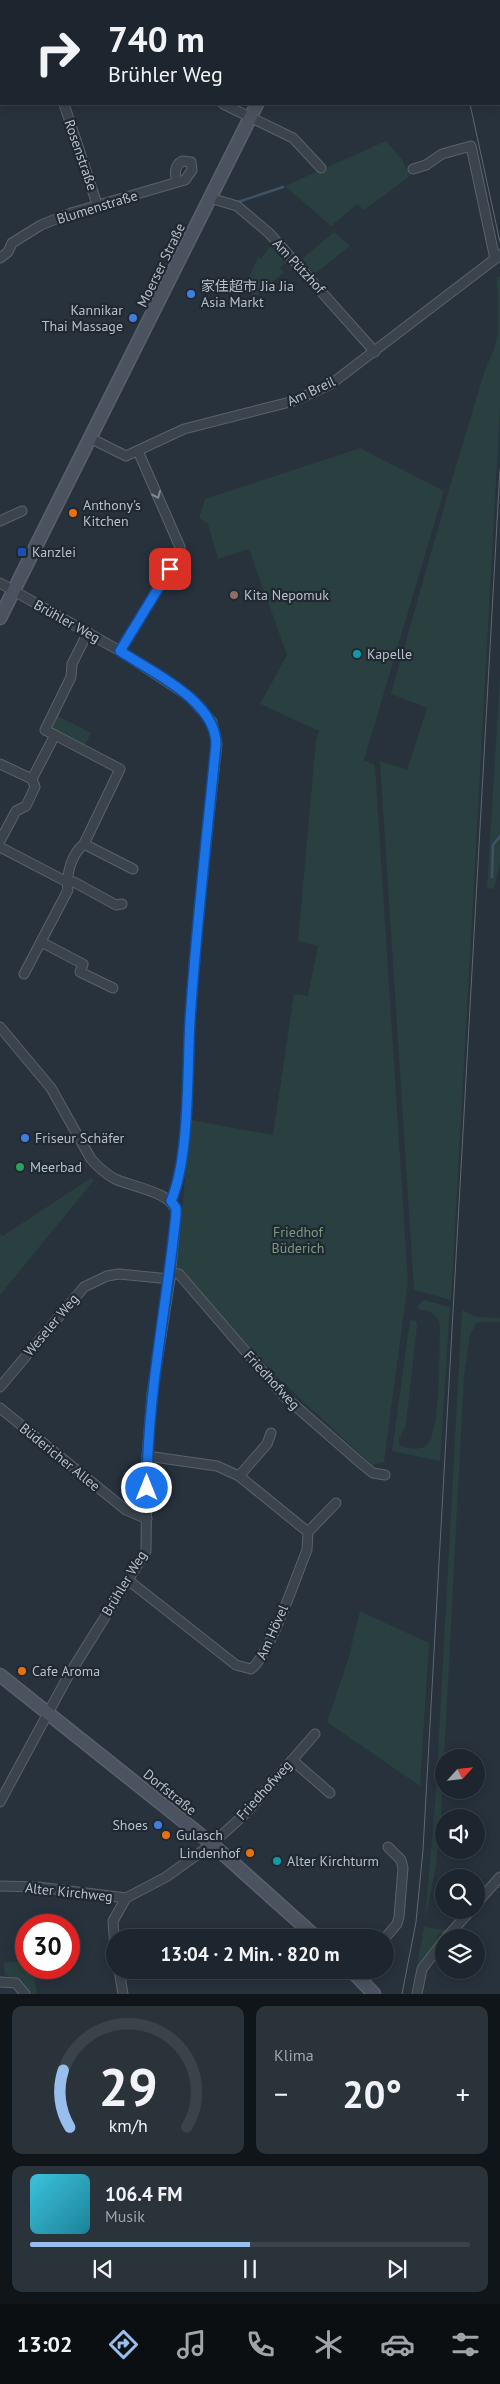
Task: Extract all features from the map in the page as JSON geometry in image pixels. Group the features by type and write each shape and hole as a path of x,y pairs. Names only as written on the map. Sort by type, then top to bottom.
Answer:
{"main road":[{"name":"Moerser Straße","path":"0,618 256,105"},
{"name":"Dorfstraße","path":"0,1675 212,1844 307,1929"},
{"path":"361,1979 374,1994"}],"street":[{"name":"Rosenstraße","path":"64,105 98,207"},
{"path":"225,105 293,138 320,168"},
{"name":"Am Breil","path":"90,438 126,456 184,429 294,401 331,384 497,257 471,146 442,154 426,165 413,169"},
{"name":"Blumenstraße","path":"0,258 8,252 12,243 41,225 71,213 98,207 177,181"},
{"name":"Am Pützhof","path":"210,198 237,206 269,234 374,352"},
{"path":"120,651 178,556 180,547 138,451"},
{"path":"0,521 22,512"},
{"path":"0,584 14,591"},
{"name":"Brühler Weg","path":"0,1802 67,1678 146,1551 147,1456 152,1394 170,1276 176,1214 176,1208 171,1201 178,1184 184,1132 190,1019 216,737 212,722 190,697 120,651 14,591"},
{"path":"24,974 68,890 66,875 79,849 84,844 120,769 45,730 71,677 72,664 88,632"},
{"path":"0,841 16,811 26,806 35,788 32,779 54,735"},
{"path":"0,764 32,779"},
{"path":"84,844 132,869"},
{"path":"0,847 67,882 74,882 116,905 122,904"},
{"path":"41,942 83,964 80,972 113,988"},
{"path":"0,1027 42,1075 82,1144 100,1168 115,1179 171,1201"},
{"name":"Weseler Weg","path":"0,1387 84,1287 107,1276 119,1274 170,1276"},
{"name":"Friedhofweg","path":"170,1276 179,1274 284,1396 373,1473 385,1475"},
{"name":"Büdericher Allee","path":"0,1408 126,1510 147,1519"},
{"path":"239,1476 267,1444 271,1433"},
{"path":"147,1456 217,1466 239,1476 308,1532 336,1503"},
{"name":"Am Hövel","path":"128,1580 230,1660 244,1669 250,1669 256,1665 266,1648 307,1550 308,1532"},
{"name":"Friedhofweg","path":"212,1844 247,1812 314,1734"},
{"path":"292,1760 330,1793"},
{"name":"Alter Kirchweg","path":"0,1886 38,1887 126,1898 166,1877 212,1844"},
{"path":"388,1847 401,1860 403,1868 399,1917 392,1929"},
{"path":"485,1894 500,1877"},
{"path":"114,1929 113,1922 126,1898"},
{"path":"454,1929 463,1919"},
{"path":"417,1994 422,1969 435,1952"},
{"path":"120,1979 123,1994"},
{"path":"0,1982 16,1983 25,1994"}],"green space":[{"path":"386,141 402,160 410,176 364,210 357,204 331,226 285,186"},
{"path":"334,232 350,246 312,276 302,262 303,258"},
{"path":"271,245 286,263 280,268 284,272 255,297 244,288 258,257 261,259"},
{"path":"497,277 500,277 500,409 451,1300 414,1290 380,761 407,770 427,708 391,694 448,493 484,373 494,349 498,333"},
{"name":"Friedhof Büderich","path":"360,448 444,491 364,760 375,765 408,1282 384,1462 372,1465 276,1376 176,1267 191,1120 273,1135 294,994 308,996 318,946 298,941 316,740 319,731 260,704 287,655 249,549 218,559 208,524 199,518 205,499"},
{"path":"500,679 500,862 494,889 487,888"},
{"path":"58,716 91,733 85,745 54,730 53,726"},
{"path":"91,1178 94,1180 0,1295 0,1234 3,1236"},
{"path":"424,1300 450,1307 440,1461 392,1451 410,1320 416,1321 417,1326 406,1425 399,1439 399,1445 414,1449 426,1446 432,1435 435,1422 440,1325 433,1314 420,1310 417,1306"},
{"path":"462,1310 477,1317 500,1318 500,1322 477,1322 470,1335 464,1376 445,1749 438,1749"},
{"path":"360,1611 429,1643 420,1786 327,1722 348,1660"},
{"path":"435,1799 442,1799 441,1809 435,1809 435,1859 437,1859 425,1922"},
{"path":"424,1927 440,1929 435,1929 435,1946 417,1966"},
{"path":"15,1962 15,1979 5,1975 4,1963"},
{"path":"16,1979 35,1979 37,1994 30,1994 24,1982"}],"waterway":[{"path":"238,202 283,187"},
{"path":"492,877 493,845 500,836"}],"tram line":[{"path":"470,105 500,242"},
{"path":"402,1994 416,1922 423,1850 500,469"}],"place":[{"name":"家佳超市 Jia Jia Asia Markt","path":"191,294"},
{"name":"Kannikar Thai Massage","path":"133,318"},
{"name":"Anthony's Kitchen","path":"73,513"},
{"name":"Kanzlei","path":"22,552"},
{"name":"Kita Nepomuk","path":"234,595"},
{"name":"Kapelle","path":"357,654"},
{"name":"Friseur Schäfer","path":"25,1138"},
{"name":"Meerbad","path":"20,1167"},
{"name":"Cafe Aroma","path":"22,1671"},
{"name":"Shoes","path":"158,1825"},
{"name":"Gulasch","path":"166,1835"},
{"name":"Lindenhof","path":"250,1853"},
{"name":"Alter Kirchturm","path":"277,1861"}],"route":[{"path":"147,1488 147,1456 152,1394 170,1279 176,1214 176,1208 171,1201 178,1184 184,1132 190,1019 216,744 212,722 190,697 120,651 170,569"}]}
